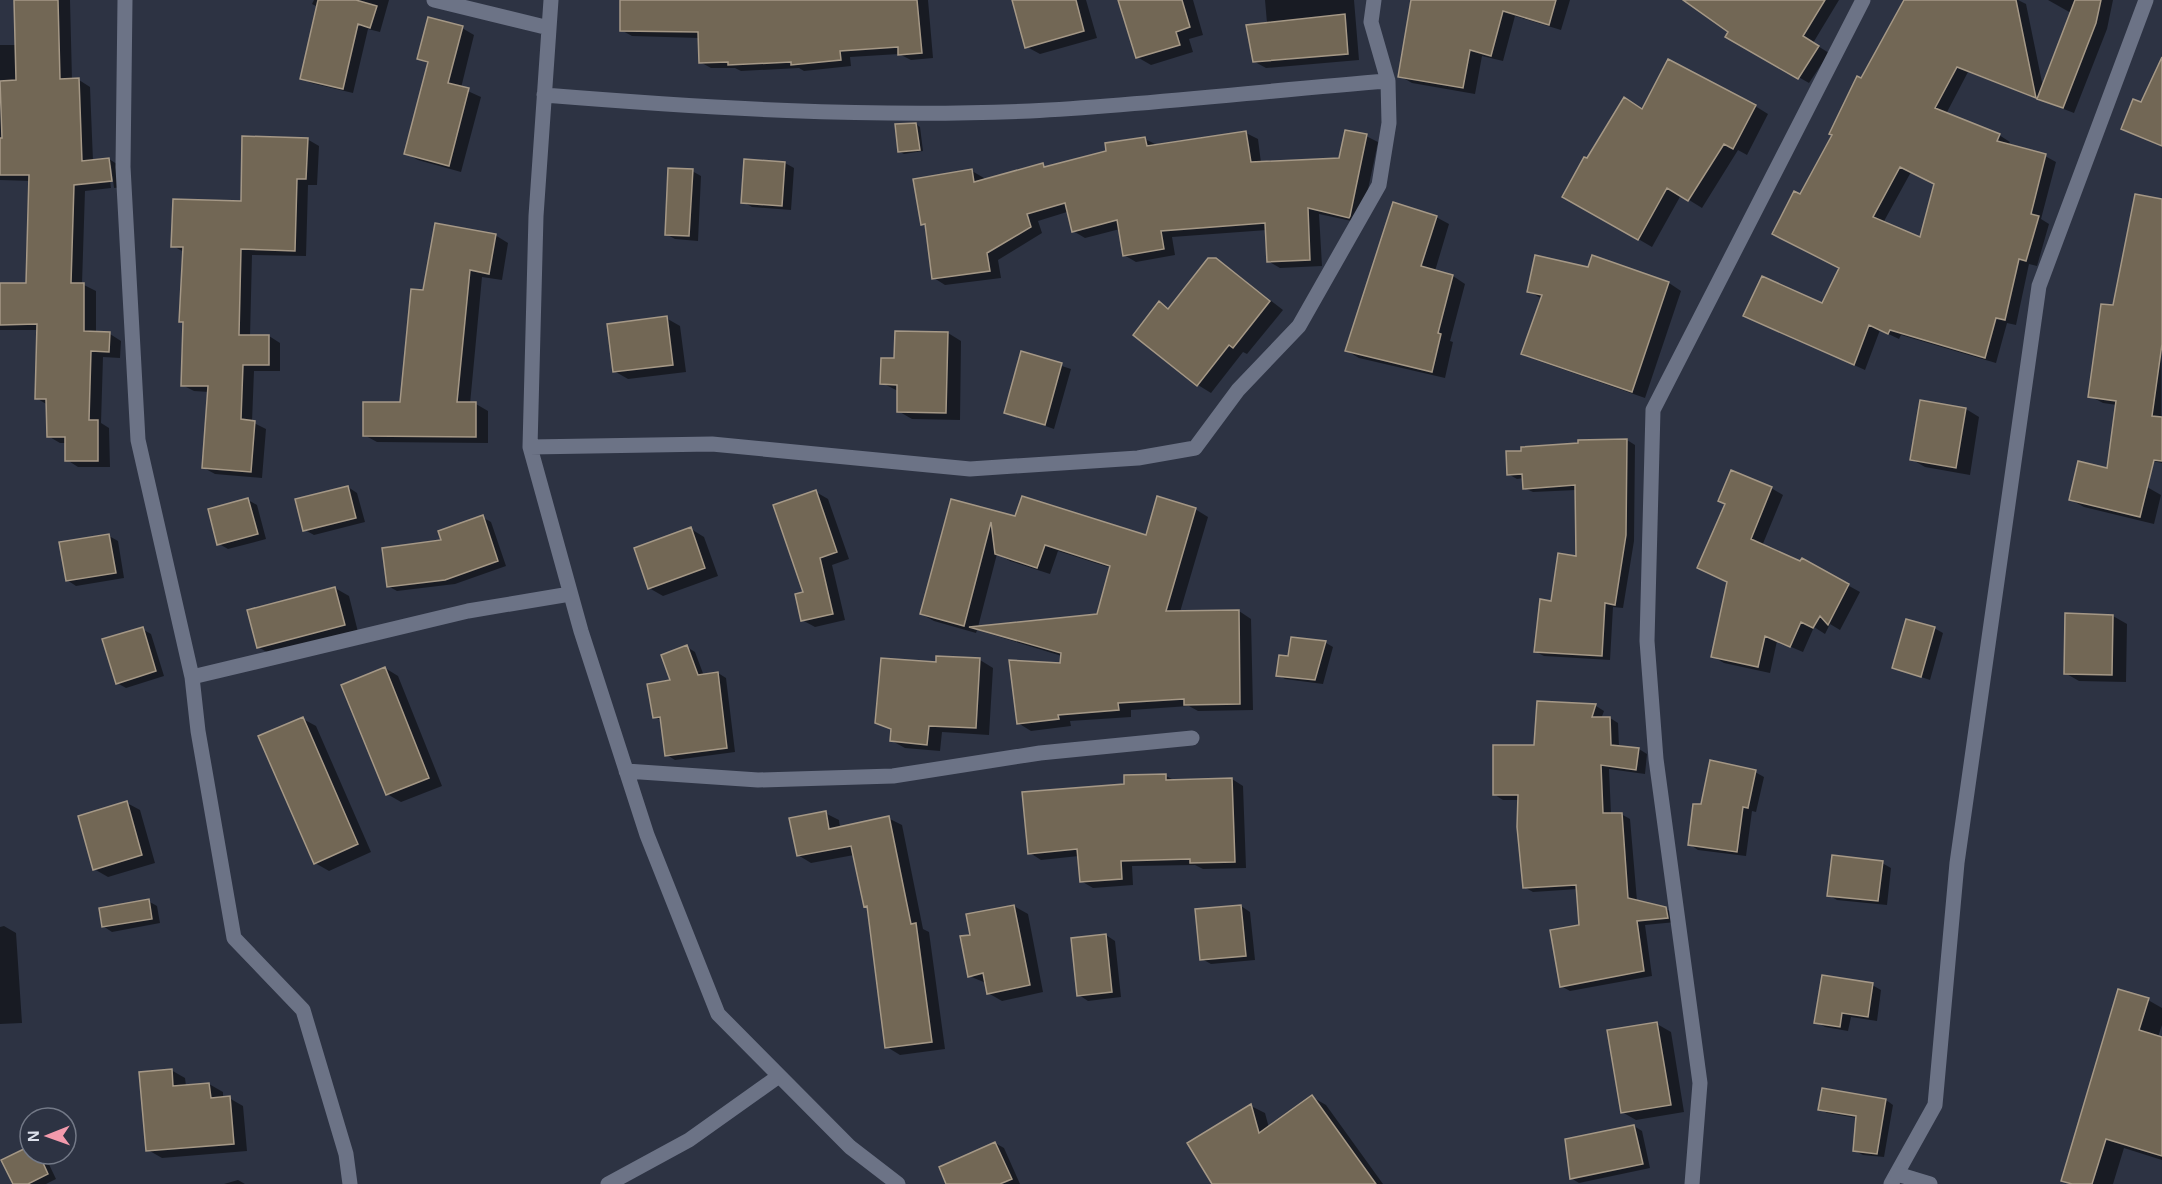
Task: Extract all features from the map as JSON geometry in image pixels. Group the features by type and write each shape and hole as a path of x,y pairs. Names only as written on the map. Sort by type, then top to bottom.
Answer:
{"street":[{"path":"125,0 123,167 138,440 192,677 198,731 234,938 303,1010 346,1154 350,1184"},
{"path":"434,0 549,28"},
{"path":"551,0 536,216 530,447 570,594 647,835 718,1014 850,1147 898,1184"},
{"path":"530,447 712,444 970,469 1138,458 1195,448 1238,390 1299,326 1379,185 1389,123 1388,81 1371,22 1374,0"},
{"path":"1692,1184 1700,1083 1656,759 1647,641 1653,410 1863,0"},
{"path":"1930,1184 1894,1179 1935,1105 1957,863 2038,285 2146,0"},
{"path":"544,96 697,107 919,112 1030,111 1388,81"},
{"path":"192,677 468,611 570,594"},
{"path":"626,771 758,780 892,776 1040,753 1192,738"},
{"path":"608,1184 689,1140 779,1076"}],"building":[{"path":"14,0 58,0 60,79 79,78 82,161 109,158 112,181 74,185 71,283 84,283 84,331 110,332 109,352 91,351 89,420 98,420 98,461 65,461 65,437 47,437 46,399 35,399 37,324 0,325 0,283 26,283 29,175 0,175 0,138 2,138 0,81 16,80"},
{"path":"318,0 356,0 377,6 370,28 358,24 343,89 300,79"},
{"path":"620,0 917,0 922,53 898,55 898,47 840,51 841,60 791,65 791,62 728,65 728,62 699,63 698,32 620,31"},
{"path":"1012,0 1076,0 1084,31 1025,48"},
{"path":"1118,0 1182,0 1190,27 1176,32 1180,45 1136,58"},
{"path":"1411,0 1556,0 1549,25 1503,11 1491,56 1470,50 1463,88 1398,77"},
{"path":"1683,0 1825,0 1803,36 1819,46 1798,79 1725,37 1728,32"},
{"path":"1904,0 2016,0 2036,98 1957,67 1935,108 2000,134 1997,141 2046,154 2031,214 2039,216 2026,261 2019,259 2005,320 1996,318 1985,358 1890,330 1888,334 1869,325 1854,365 1743,316 1762,276 1822,303 1839,268 1772,234 1794,191 1800,194 1832,135 1829,134 1857,76 1861,78","holes":["1900,167 1934,184 1920,237 1873,217"]},
{"path":"2075,0 2101,0 2096,23 2063,108 2037,99"},
{"path":"1345,14 1348,54 1253,62 1246,25"},
{"path":"428,17 463,26 448,83 469,88 449,166 404,154 428,62 417,59"},
{"path":"2162,57 2162,146 2121,129 2133,99 2141,102"},
{"path":"1668,59 1756,105 1733,149 1724,144 1688,201 1667,188 1638,240 1562,197 1584,157 1587,158 1624,97 1642,109"},
{"path":"916,123 920,150 898,152 895,124"},
{"path":"1345,130 1367,134 1350,216 1349,218 1308,208 1310,260 1267,262 1265,223 1161,231 1164,249 1123,256 1117,220 1072,232 1065,203 1027,214 1031,227 987,253 990,271 932,279 925,224 921,225 913,179 972,169 974,182 1043,163 1044,167 1106,151 1105,143 1145,137 1147,146 1246,131 1251,162 1339,158"},
{"path":"242,136 308,138 306,179 297,179 295,251 241,249 239,335 269,335 269,365 243,365 241,419 255,421 251,472 202,468 208,386 181,386 183,322 179,322 183,247 171,247 173,199 241,201"},
{"path":"744,159 785,162 782,206 741,203"},
{"path":"668,168 693,169 689,236 665,235"},
{"path":"2135,194 2162,199 2162,344 2152,416 2162,417 2162,461 2154,460 2140,517 2069,500 2078,461 2107,468 2116,401 2088,397 2101,304 2113,305"},
{"path":"1393,202 1437,216 1421,266 1453,275 1438,333 1441,334 1432,372 1345,351"},
{"path":"435,223 496,234 489,274 470,270 457,402 476,402 476,437 363,436 363,402 400,402 411,289 423,290"},
{"path":"1535,255 1588,267 1592,255 1669,282 1632,392 1521,354 1542,295 1527,292"},
{"path":"1208,258 1216,258 1270,301 1233,348 1229,345 1197,386 1133,335 1159,301 1168,309"},
{"path":"667,316 673,365 613,372 607,324"},
{"path":"895,331 948,332 946,413 897,412 897,385 880,384 881,358 894,358"},
{"path":"1021,351 1062,363 1045,425 1004,413"},
{"path":"1920,400 1966,408 1956,468 1910,460"},
{"path":"1627,439 1626,535 1615,605 1605,603 1602,656 1534,652 1540,599 1551,601 1558,553 1576,556 1575,485 1523,489 1522,474 1507,475 1506,451 1521,451 1521,447 1578,443 1578,440"},
{"path":"1731,470 1772,487 1751,539 1800,561 1802,558 1849,584 1828,625 1820,616 1813,628 1801,622 1790,647 1765,636 1758,667 1711,657 1727,582 1697,568 1725,504 1718,501"},
{"path":"348,486 356,518 303,531 295,499"},
{"path":"816,490 837,552 820,558 833,614 801,621 795,594 803,592 773,505"},
{"path":"1022,496 1146,535 1157,496 1196,508 1166,611 1239,610 1240,704 1184,705 1184,699 1118,703 1119,710 1058,715 1059,719 1017,724 1009,660 1060,663 1061,653 969,627 1097,614 1110,566 1045,545 1037,568 995,554 991,522 964,626 920,614 951,499 1015,516"},
{"path":"248,498 258,534 217,545 208,509"},
{"path":"483,515 498,561 445,580 387,587 382,548 441,540 438,531"},
{"path":"691,527 705,568 648,589 634,548"},
{"path":"109,534 116,573 66,581 59,542"},
{"path":"335,587 345,625 257,648 247,610"},
{"path":"2065,613 2113,615 2112,675 2064,674"},
{"path":"1906,619 1935,627 1921,677 1892,668"},
{"path":"143,627 156,671 116,684 102,639"},
{"path":"1291,637 1326,641 1315,680 1276,676 1279,655 1288,656"},
{"path":"687,645 698,675 718,672 727,748 665,756 660,717 653,718 647,684 670,680 661,655"},
{"path":"936,656 980,658 976,728 929,726 927,745 890,741 891,729 875,723 881,658 936,662"},
{"path":"385,667 429,778 386,795 341,685"},
{"path":"1537,701 1596,704 1592,717 1610,717 1611,745 1639,748 1636,770 1601,765 1603,813 1622,813 1628,898 1666,907 1668,918 1637,921 1644,971 1560,987 1550,930 1579,925 1576,885 1523,888 1517,827 1518,795 1493,795 1493,745 1534,745"},
{"path":"303,717 358,844 314,864 258,736"},
{"path":"1710,760 1756,770 1748,808 1743,807 1737,852 1688,845 1693,804 1701,804"},
{"path":"1166,774 1166,780 1232,778 1235,862 1190,863 1190,859 1121,861 1122,879 1080,882 1077,849 1028,854 1022,792 1124,784 1124,775"},
{"path":"127,801 142,855 93,870 78,816"},
{"path":"826,811 829,829 889,816 911,924 916,923 932,1042 885,1048 867,906 864,907 851,846 797,856 789,818"},
{"path":"1832,855 1883,861 1878,901 1827,896"},
{"path":"149,899 152,919 102,927 99,908"},
{"path":"1014,905 1030,985 987,994 983,973 968,977 960,936 970,935 966,914"},
{"path":"1241,905 1246,956 1200,960 1195,909"},
{"path":"1106,934 1112,992 1077,996 1071,938"},
{"path":"1822,975 1873,983 1868,1017 1842,1013 1840,1027 1814,1023"},
{"path":"2118,989 2149,998 2139,1030 2162,1037 2162,1156 2106,1139 2092,1184 2072,1184 2061,1181"},
{"path":"1657,1022 1671,1105 1621,1113 1607,1030"},
{"path":"172,1069 173,1086 209,1083 211,1098 230,1096 234,1144 146,1151 139,1072"},
{"path":"1822,1088 1886,1099 1877,1154 1853,1151 1856,1116 1818,1110"},
{"path":"1312,1095 1376,1184 1212,1184 1187,1143 1251,1104 1259,1133"},
{"path":"1634,1125 1643,1164 1570,1179 1565,1139"},
{"path":"995,1142 1012,1179 1000,1184 946,1184 939,1167"},
{"path":"18,1152 18,1166 44,1166 48,1174 28,1184 13,1184 1,1160"}]}
